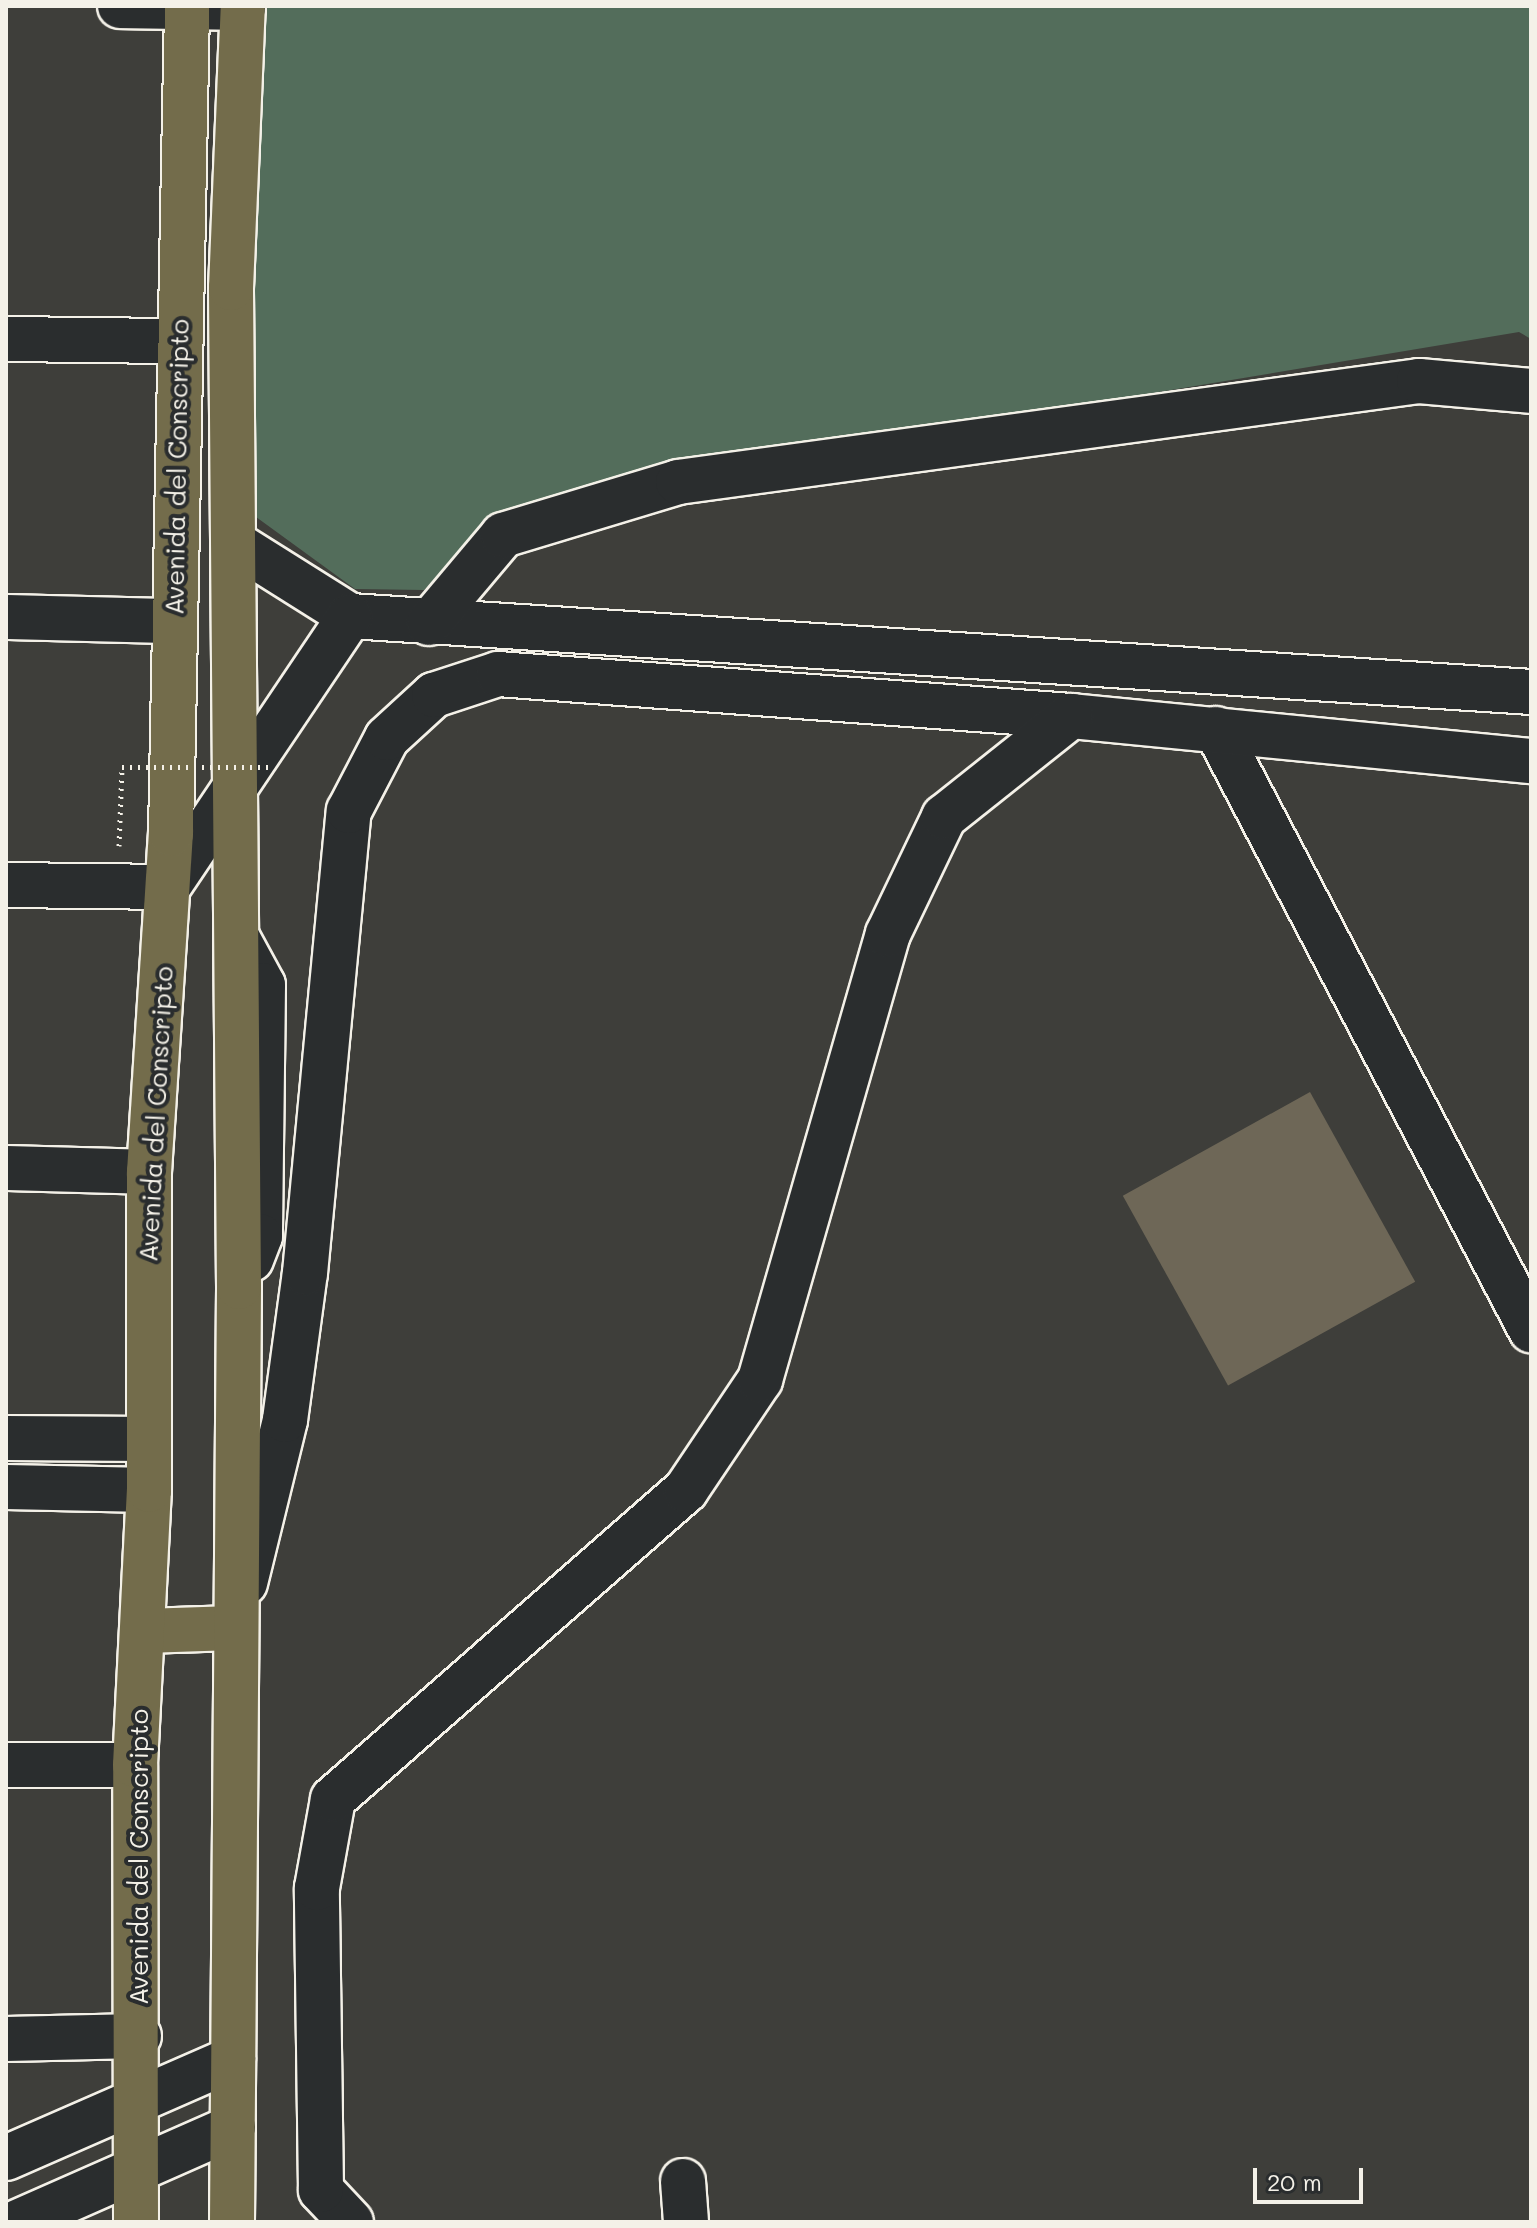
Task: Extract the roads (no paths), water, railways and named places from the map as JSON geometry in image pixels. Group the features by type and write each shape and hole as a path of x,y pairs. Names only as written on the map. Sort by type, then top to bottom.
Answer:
{"main road":[{"name":"Avenida del Conscripto","path":"136,2222 139,2036 135,1765 149,1490 149,1172 168,887 187,6"},
{"name":"Avenida del Conscripto","path":"232,2222 234,1628 239,1287 238,939 252,773 234,543 231,288 243,7"},
{"path":"144,1631 234,1628"}],"street":[{"path":"120,6 243,7"},
{"path":"6,339 180,341"},
{"path":"429,623 503,535 678,482 1419,381 1531,391"},
{"path":"234,543 350,616 1531,692"},
{"path":"6,885 168,887 252,773 350,616"},
{"path":"6,617 174,621"},
{"path":"234,1628 285,1420 349,811 387,738 434,695 498,674 1071,716 1531,761"},
{"path":"351,2222 321,2190 317,1888 333,1799 686,1490 760,1380 888,934 944,817 1071,716"},
{"path":"1216,729 1531,1330"},
{"path":"6,1168 149,1172"},
{"path":"6,1438 149,1439"},
{"path":"6,1487 149,1490"},
{"path":"6,1765 135,1765"},
{"path":"6,2039 139,2036"},
{"path":"6,2158 139,2097 233,2059"},
{"path":"18,2222 233,2127"}]}
